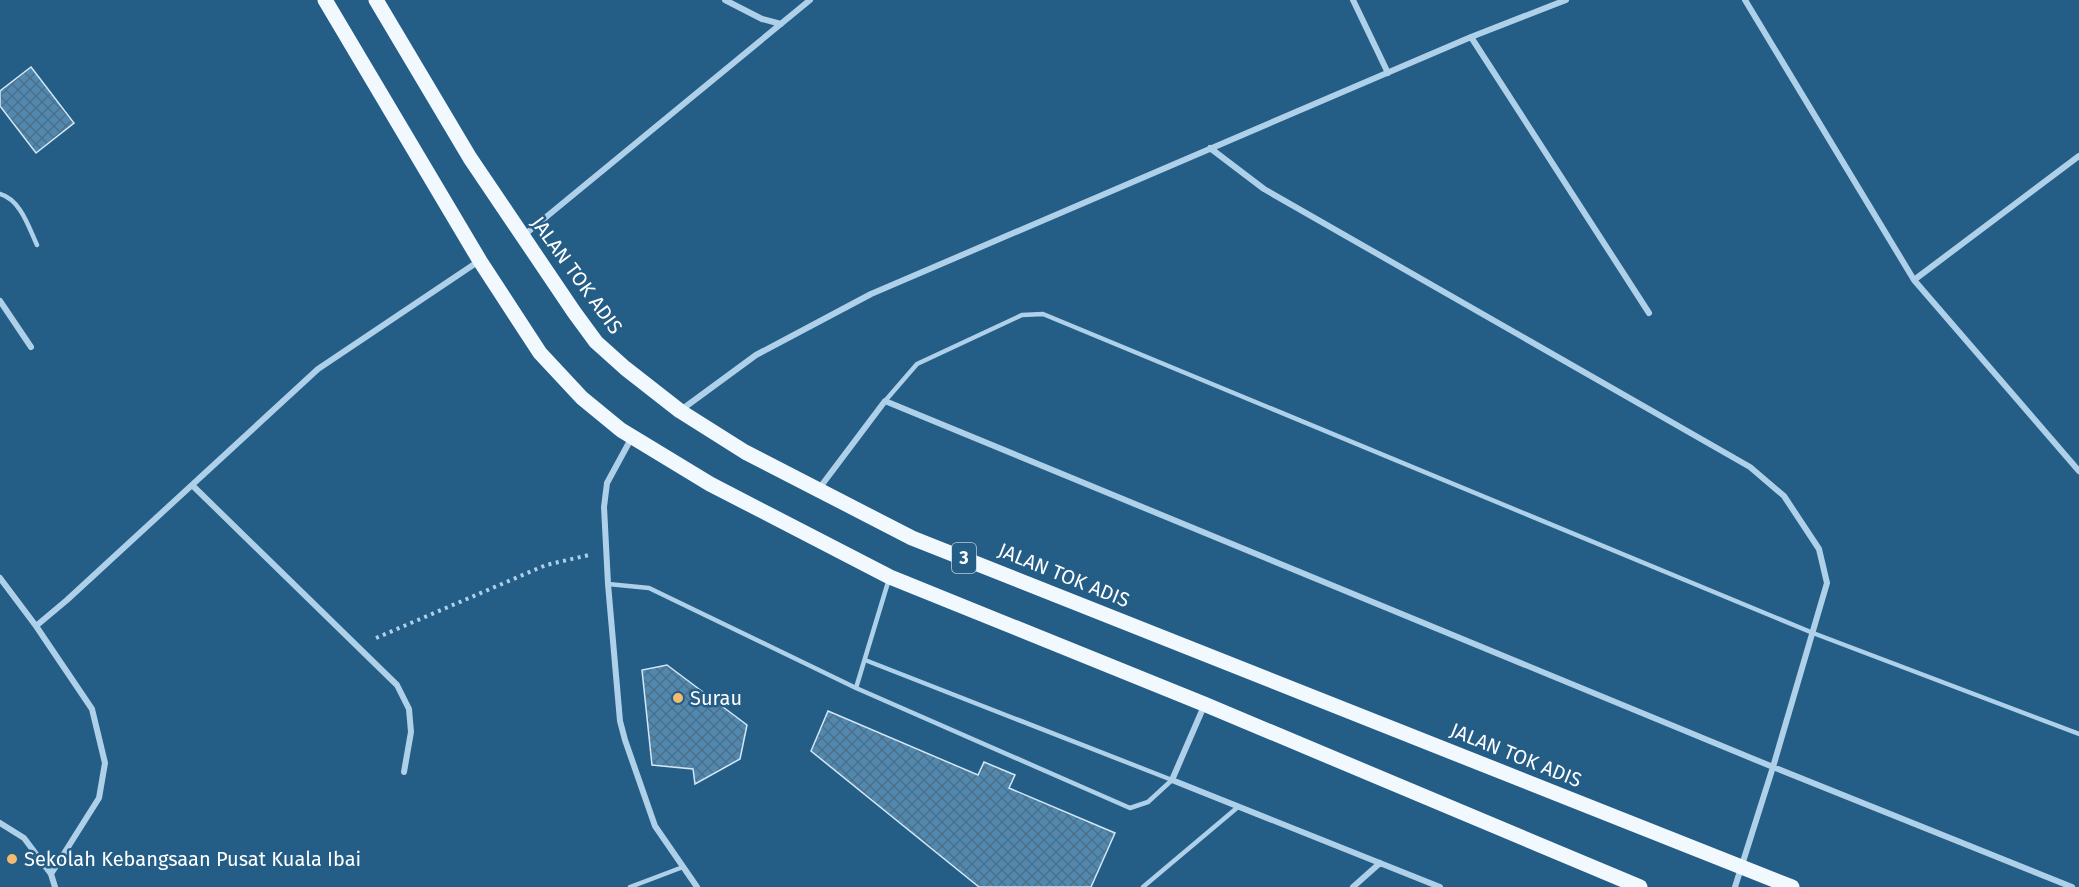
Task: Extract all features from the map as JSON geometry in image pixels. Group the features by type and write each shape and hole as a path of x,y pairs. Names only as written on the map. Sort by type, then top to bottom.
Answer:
{"main road":[{"name":"3","path":"325,0 480,261 540,353 582,398 632,437 710,484 890,577 1204,704 1640,887"},
{"name":"JALAN TOK ADIS","path":"376,0 470,158 596,342 680,411 745,452 912,538 1792,887"}],"street":[{"path":"725,0 762,19 781,24"},
{"path":"522,236 810,0"},
{"path":"1353,0 1388,73"},
{"path":"680,411 756,355 871,294 1210,148 1566,0"},
{"path":"1744,0 1914,280 2079,471"},
{"path":"1471,38 1649,313"},
{"path":"1210,148 1264,189 1750,467 1784,496 1819,549 1827,583 1814,633 1735,887"},
{"path":"1914,280 2079,156"},
{"path":"36,626 318,369 480,261"},
{"path":"0,301 31,347"},
{"path":"818,490 885,401 1773,767 2072,887"},
{"path":"632,437 607,483 604,507 608,584 621,721 625,740 655,826 697,887"},
{"path":"192,485 397,685 409,709 411,732 404,772"},
{"path":"0,578 36,626 92,709 105,763 99,798 51,874"},
{"path":"1204,704 1172,780 1440,887"},
{"path":"0,823 24,838 51,874 55,887"},
{"path":"1353,887 1380,863"}],"lane":[{"path":"0,194 16,204 37,245"},
{"path":"885,401 917,364 1022,315 1043,314 1814,633 2079,734"},
{"path":"856,688 890,577"},
{"path":"608,584 649,588 856,688 1130,808 1148,802 1172,780 865,660"},
{"path":"1143,887 1238,807"},
{"path":"630,887 683,867"}],"path":[{"path":"360,649 379,636 546,565 606,550"}],"building":[{"path":"31,67 74,123 36,153 0,106 0,91"},
{"name":"Surau","path":"667,665 747,725 740,759 695,784 693,769 652,765 642,670"},
{"path":"828,711 978,775 984,762 1015,775 1009,788 1115,833 1091,887 979,887 811,751"}],"place":[{"name":"Surau","path":"678,698"},
{"name":"Sekolah Kebangsaan Pusat Kuala Ibai","path":"12,859"}]}
